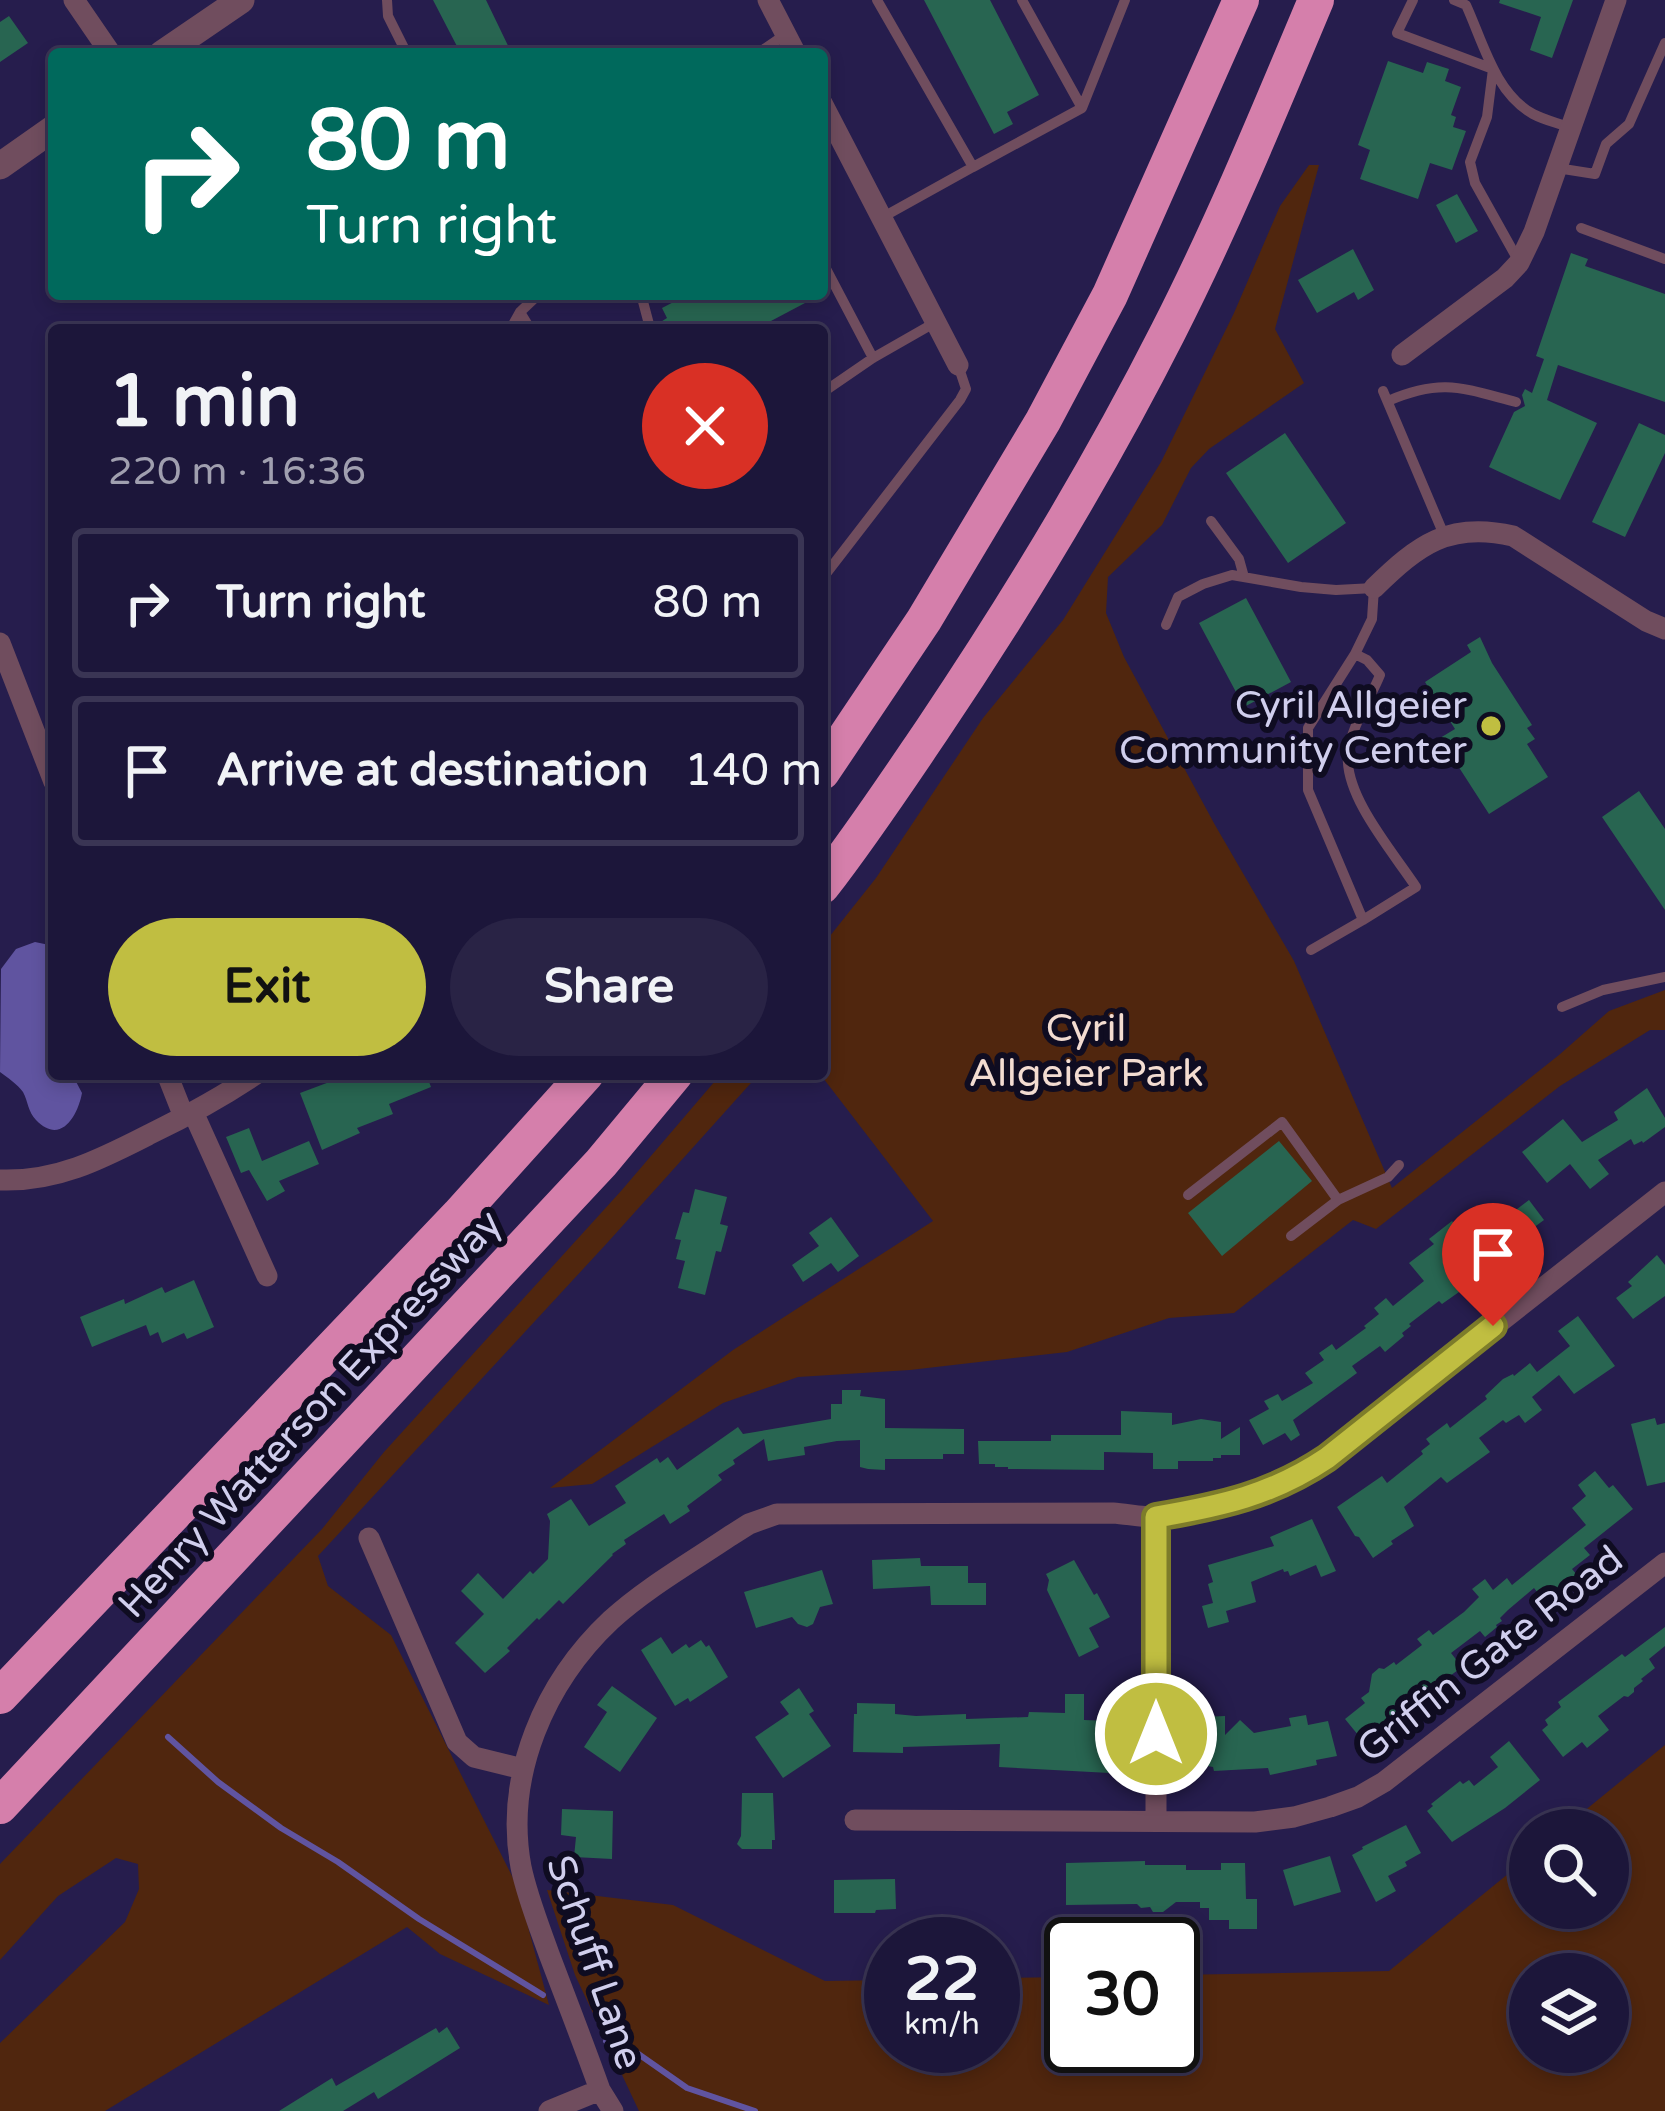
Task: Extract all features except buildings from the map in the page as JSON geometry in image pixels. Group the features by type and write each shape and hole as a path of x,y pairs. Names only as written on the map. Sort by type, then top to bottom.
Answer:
{"highway":[{"path":"828,763 924,620 1042,422 1110,295 1241,0"},
{"path":"828,877 980,658 1099,460 1235,193 1316,0"},
{"name":"Henry Watterson Expressway","path":"0,1696 443,1232 581,1080"},
{"name":"Henry Watterson Expressway","path":"0,1806 601,1162 670,1080"}],"street":[{"path":"74,0 107,48"},
{"path":"171,48 241,0"},
{"path":"768,0 791,44"},
{"path":"1402,355 1491,290 1519,262 1534,232 1616,0"},
{"path":"828,122 958,365"},
{"path":"0,166 48,132"},
{"path":"1374,588 1421,545 1468,530 1492,531 1513,536 1665,629"},
{"path":"0,643 48,761"},
{"path":"170,1080 267,1276"},
{"path":"0,1180 30,1180 73,1171 189,1115 246,1080"},
{"name":"Schuff Lane","path":"613,2111 541,1931 521,1866 518,1804 523,1769 553,1692 592,1640 635,1601 749,1524 777,1514 1113,1513 1156,1517 1246,1499 1327,1458 1665,1192"},
{"path":"1156,1517 1156,1820"},
{"path":"369,1538 458,1742 474,1757 523,1769"},
{"name":"Griffin Gate Road","path":"855,1820 1255,1822 1294,1817 1358,1797 1409,1765 1665,1563"},
{"path":"549,2111 601,2090"}],"lane":[{"path":"387,0 388,16 404,48"},
{"path":"877,0 974,167"},
{"path":"1022,0 1082,108"},
{"path":"882,218 1082,108 1125,0"},
{"path":"1413,0 1397,33 1493,69"},
{"path":"1454,0 1466,5 1493,69 1515,101 1534,115 1570,128"},
{"path":"1556,168 1595,174 1606,144 1629,124 1665,43"},
{"path":"1493,69 1487,117 1470,162 1474,183 1519,262"},
{"path":"1581,229 1665,259"},
{"path":"828,273 872,358"},
{"path":"513,324 533,300"},
{"path":"520,312 527,324"},
{"path":"828,389 936,322"},
{"path":"828,571 960,400 966,389 958,365"},
{"path":"1444,536 1385,396 1454,385 1516,403"},
{"path":"1211,520 1239,559 1244,577"},
{"path":"1166,625 1178,597 1232,574 1336,590 1374,588 1372,619 1308,728 1308,790 1363,920"},
{"path":"1312,950 1416,886 1350,781 1348,752 1380,675 1355,654"},
{"path":"1562,1006 1603,990 1665,977"},
{"path":"1188,1195 1282,1122 1338,1200"},
{"path":"1291,1236 1338,1200 1388,1177 1399,1165"}],"green space":[{"name":"Cyril Allgeier Park","path":"1309,165 1319,165 1275,329 1304,383 1209,449 1191,468 1162,525 1108,577 1106,613 1124,657 1294,961 1392,1188 1609,1011 1665,990 1665,1030 1650,1030 1560,1086 1376,1229 1353,1220 1234,1313 1169,1318 1067,1352 798,1377 723,1403 592,1484 550,1488 733,1350 933,1221 825,1080 828,938 876,878 983,718 1063,620 1161,462 1280,206"},
{"path":"716,1080 754,1080 318,1556 328,1586 391,1635 517,1886 549,2005 440,1954 407,1927 105,2111 0,2111 0,2043 125,1922 139,1889 138,1864 116,1858 58,1896 0,1960 0,1864 322,1529 384,1452"},
{"path":"1665,1745 1665,2111 639,2111 575,1975 547,1890 673,1905 825,1981 864,1980 864,2073 1020,2073 1020,1978 1044,1977 1044,2073 1200,2073 1200,1974 1389,1971 1509,1873 1509,1929 1629,1929 1629,1809 1587,1809"}],"shaded area":[{"path":"35,942 48,945 48,1080 75,1080 82,1093 77,1110 60,1129 36,1120 23,1092 0,1072 1,969 16,949"}],"waterway":[{"path":"168,1737 218,1782 281,1828 543,1995"},
{"path":"606,2041 637,2053 687,2088 755,2111"}],"place":[{"name":"Cyril Allgeier Community Center","path":"1491,726"}],"route":[{"path":"1156,1734 1156,1517 1246,1499 1302,1474 1493,1326"}]}
